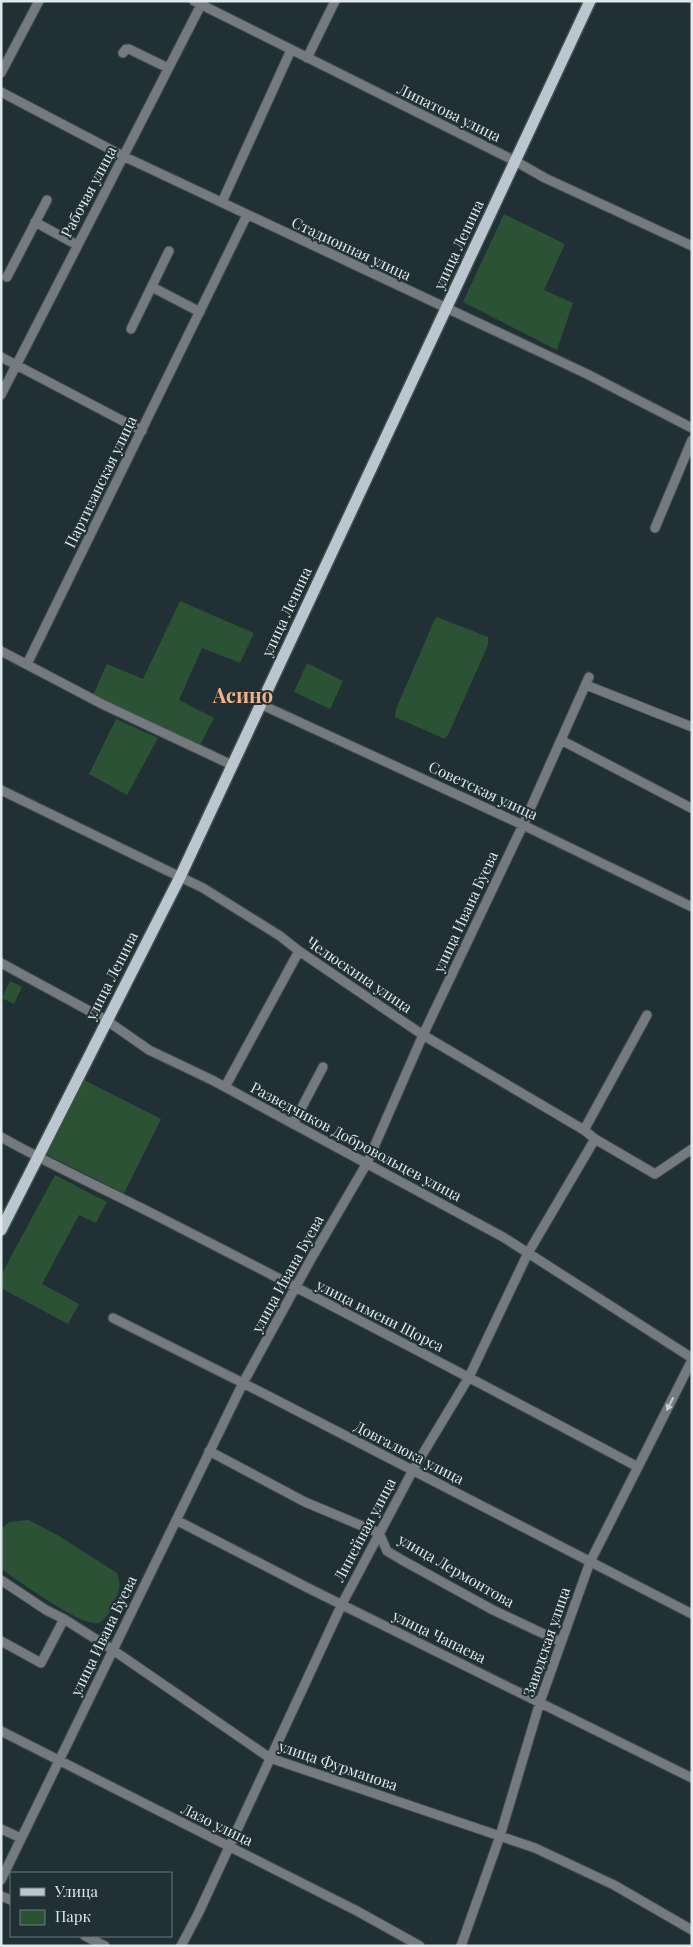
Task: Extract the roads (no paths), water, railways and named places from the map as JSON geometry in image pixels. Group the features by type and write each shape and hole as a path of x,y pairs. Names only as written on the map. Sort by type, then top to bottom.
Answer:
{"main road":[{"name":"улица Ленина","path":"1,1230 180,876 590,1"}],"street":[{"path":"1,73 39,1"},
{"path":"307,58 335,1"},
{"name":"Липатова улица","path":"199,2 291,50 515,161 545,178 692,246"},
{"name":"Рабочая улица","path":"1,395 168,68 199,2"},
{"path":"123,53 129,49 168,68"},
{"path":"222,202 291,50"},
{"name":"Стадионная улица","path":"1,92 123,156 587,374 692,428"},
{"path":"7,277 47,200"},
{"name":"Партизанская улица","path":"27,664 247,215"},
{"path":"35,222 77,245"},
{"path":"132,328 169,251"},
{"path":"152,287 200,312"},
{"path":"1,357 142,431"},
{"path":"655,528 692,440"},
{"path":"1,651 102,704 232,765"},
{"name":"улица Ивана Буева","path":"1,1880 243,1383 311,1259 367,1163 423,1035 523,825 587,681 692,727"},
{"name":"Советская улица","path":"260,704 523,825 692,907"},
{"path":"561,740 691,808"},
{"name":"Челюскина улица","path":"1,790 203,888 257,922 423,1035 656,1174 692,1149"},
{"path":"225,1087 299,951"},
{"name":"Разведчиков Добровольцев улица","path":"1,963 106,1020 149,1050 225,1087 503,1236 692,1359"},
{"path":"584,1130 647,1015"},
{"path":"293,1124 323,1067"},
{"name":"улица имени Щорса","path":"1,1137 38,1158 162,1218 469,1377 638,1467"},
{"name":"Линейная улица","path":"181,1946 198,1914 342,1604 413,1470 469,1377 528,1253 595,1139"},
{"name":"Довгалюка улица","path":"113,1318 692,1614"},
{"name":"Заводская улица","path":"461,1946 500,1836 540,1702 590,1562 692,1359"},
{"name":"улица Лермонтова","path":"210,1451 305,1502 379,1533 388,1551 402,1560 493,1610 561,1642"},
{"name":"улица Чапаева","path":"176,1520 692,1778"},
{"name":"улица Фурманова","path":"1,1580 112,1650 270,1758 535,1848 614,1885 692,1930"},
{"path":"1,1641 41,1663 64,1619"},
{"name":"Лазо улица","path":"1,1731 357,1911 420,1946"},
{"path":"1,1829 21,1838"},
{"path":"87,1937 106,1946"}],"district":[{"name":"Асино","path":"243,696"}]}
